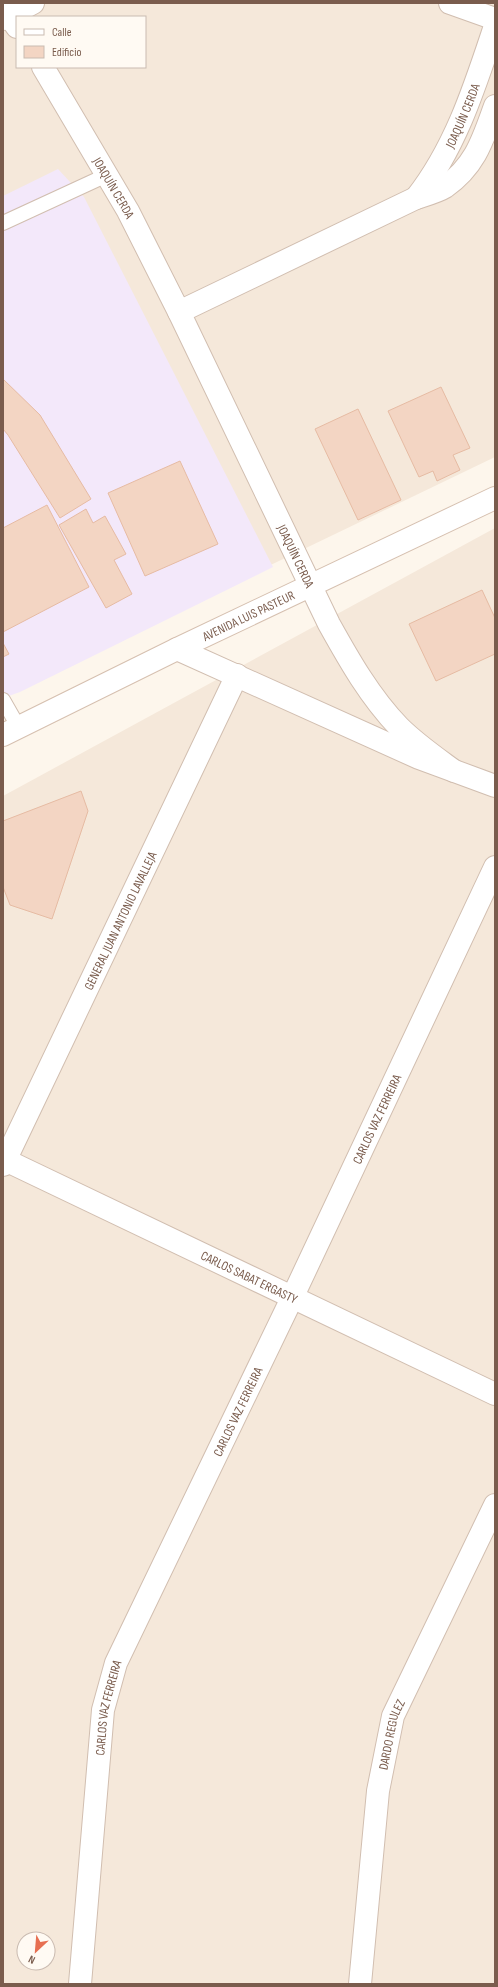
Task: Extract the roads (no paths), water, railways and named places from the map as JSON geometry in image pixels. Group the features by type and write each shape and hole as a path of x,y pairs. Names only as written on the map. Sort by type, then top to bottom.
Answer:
{"street":[{"path":"8,17 33,3"},
{"path":"450,3 495,19"},
{"name":"JOAQUÍN CERDA","path":"416,198 438,168 466,111 495,26"},
{"name":"JOAQUÍN CERDA","path":"44,68 128,211 312,585 329,624 367,688 399,727 430,754 454,771"},
{"name":"JOAQUÍN CERDA","path":"179,312 416,198 444,187 468,166 476,155 495,106"},
{"name":"AVENIDA LUIS PASTEUR","path":"11,731 177,649 495,498"},
{"name":"JOAQUÍN CERDA","path":"177,649 392,747 495,786"},
{"name":"GENERAL JUAN ANTONIO LAVALLEJA","path":"4,1161 237,676"},
{"name":"CARLOS VAZ FERREIRA","path":"80,1984 102,1710 116,1663 293,1296 495,867"},
{"name":"CARLOS SABAT ERGASTY","path":"4,1161 293,1296 495,1394"},
{"name":"DARDO REGULEZ","path":"360,1984 378,1791 393,1716 495,1505"}],"lane":[{"path":"3,223 108,175"},
{"path":"3,700 11,731"}]}
